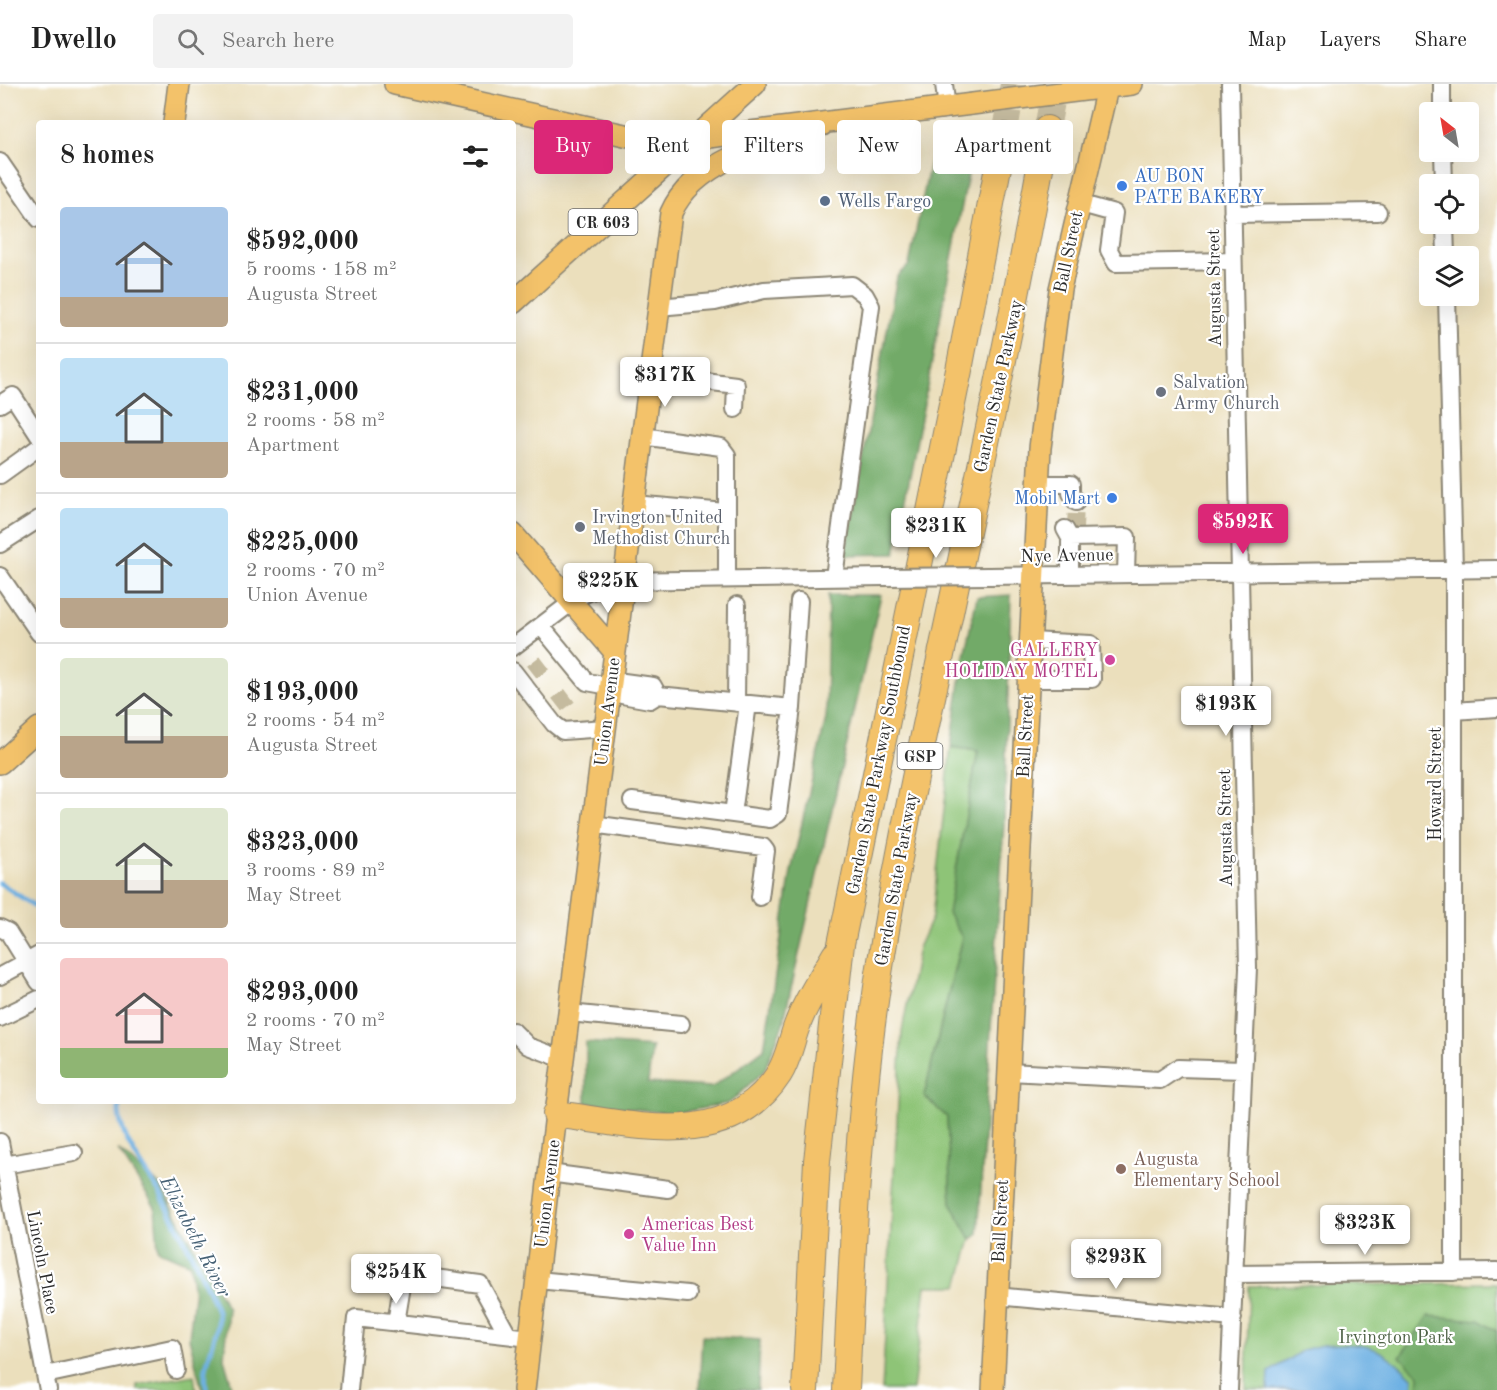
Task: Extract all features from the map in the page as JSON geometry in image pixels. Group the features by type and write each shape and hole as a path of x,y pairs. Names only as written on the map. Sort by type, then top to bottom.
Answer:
{"highway":[{"name":"Garden State Parkway Southbound","path":"805,1390 817,1161 841,944 960,370 997,174"},
{"name":"Garden State Parkway","path":"846,1390 857,1170 870,1047 887,924 910,801 1014,308 1039,174"},
{"path":"556,1114 682,1129 710,1125 736,1113 760,1096 779,1074 798,1022 841,944"}],"main road":[{"path":"174,120 179,84"},
{"path":"395,84 418,86 625,135"},
{"name":"CR 603","path":"710,125 755,84"},
{"path":"825,125 946,109 1005,93 1132,84"},
{"name":"Ball Street","path":"993,1390 1037,484 1052,345 1078,204 1108,86"},
{"name":"Union Avenue","path":"524,1390 604,728 612,686 614,651 671,213 686,187 703,173 722,164"},
{"name":"CR 603","path":"516,300 656,174"},
{"path":"516,537 614,651"},
{"path":"0,763 36,731"}],"street":[{"path":"944,84 946,109"},
{"name":"Augusta Street","path":"1228,1390 1248,968 1230,84"},
{"path":"1442,84 1442,102"},
{"path":"0,162 36,215"},
{"path":"1078,204 1114,213 1109,250 1116,262 1233,261"},
{"path":"1232,214 1378,212"},
{"path":"658,307 715,302 764,290 852,285 865,296 871,306 834,577"},
{"name":"Howard Street","path":"1447,306 1454,570 1454,1272"},
{"path":"650,374 736,385 735,409"},
{"path":"0,404 13,396 36,431"},
{"path":"642,436 721,447 727,455 726,512 729,540 727,579"},
{"path":"0,475 36,449"},
{"path":"1037,484 1071,483 1071,499"},
{"path":"633,504 726,512"},
{"path":"0,544 36,521"},
{"path":"1070,575 1070,533 1127,537 1126,574"},
{"name":"Nye Avenue","path":"516,645 572,602 597,587 623,580 1497,569"},
{"path":"0,576 36,629"},
{"path":"632,801 770,819 778,814 792,708 799,601"},
{"path":"733,814 742,703 737,605"},
{"path":"541,626 555,655 580,687 612,686 622,695 650,700 658,695 792,708"},
{"path":"1028,679 1092,679 1091,644 1030,642"},
{"path":"522,674 551,709 563,731 604,728"},
{"path":"1454,711 1497,708"},
{"path":"592,825 763,847 766,850 760,897"},
{"path":"0,928 8,932 33,958 0,976"},
{"path":"0,1018 36,1000"},
{"path":"569,1013 681,1024"},
{"path":"516,1034 528,1046 563,1059"},
{"path":"1008,1072 1160,1080 1178,1068 1243,1070"},
{"name":"Lincoln Place","path":"0,1142 46,1383"},
{"path":"4,1165 74,1153"},
{"path":"549,1173 668,1189"},
{"path":"1234,1274 1497,1272"},
{"path":"396,1323 404,1274 480,1284 508,1335"},
{"path":"537,1280 688,1294"},
{"path":"996,1296 1233,1318"},
{"path":"349,1390 356,1318 530,1338"},
{"path":"46,1383 172,1348 176,1370"}],"green space":[{"path":"933,148 933,174 968,174 895,554 845,555 897,277 909,265"},
{"path":"828,595 881,595 783,1024 764,1071 729,1103 674,1114 586,1103 586,1042 652,1047 648,1083 712,1087 764,1049 791,871 826,718"},
{"path":"1011,595 1004,823 978,1235 971,1239 951,1203 947,1117 924,1096 962,937 948,913 978,751 951,747 963,660 977,597"},
{"path":"951,747 978,751 949,912 962,937 924,1096 947,1117 951,1203 971,1239 958,1286 926,1286 913,1390 882,1390 902,1031 918,948 932,917"},
{"path":"118,1150 160,1185 228,1309 224,1358 233,1390 202,1390 189,1338 194,1295 190,1264 158,1250 155,1207"},
{"name":"Irvington Park","path":"1497,1283 1497,1390 1246,1390 1249,1286"},
{"path":"1428,1316 1479,1320 1497,1332 1497,1390 1418,1390 1419,1375 1400,1357"},
{"path":"702,1336 760,1340 758,1390 699,1390"},
{"path":"194,1375 196,1390 137,1390 137,1385"}],"water":[{"path":"1350,1344 1372,1348 1382,1353 1413,1378 1412,1390 1268,1390 1269,1372 1303,1350 1322,1345"}],"waterway":[{"name":"Elizabeth River","path":"0,883 36,907"},
{"name":"Elizabeth River","path":"119,1104 119,1114 127,1139 177,1225 217,1311 216,1331 206,1370 207,1390"}],"tunnel":[{"path":"1007,120 1013,84"},
{"path":"1049,120 1055,84"},
{"path":"1075,530 1076,502"},
{"path":"532,672 549,659"},
{"path":"557,705 574,692"}],"place":[{"name":"AU BON PATE BAKERY","path":"1122,186"},
{"name":"Wells Fargo","path":"825,201"},
{"name":"Salvation Army Church","path":"1161,392"},
{"name":"Mobil Mart","path":"1112,498"},
{"name":"Irvington United Methodist Church","path":"580,527"},
{"name":"GALLERY HOLIDAY MOTEL","path":"1110,660"},
{"name":"Augusta Elementary School","path":"1121,1169"},
{"name":"Americas Best Value Inn","path":"629,1234"}]}
